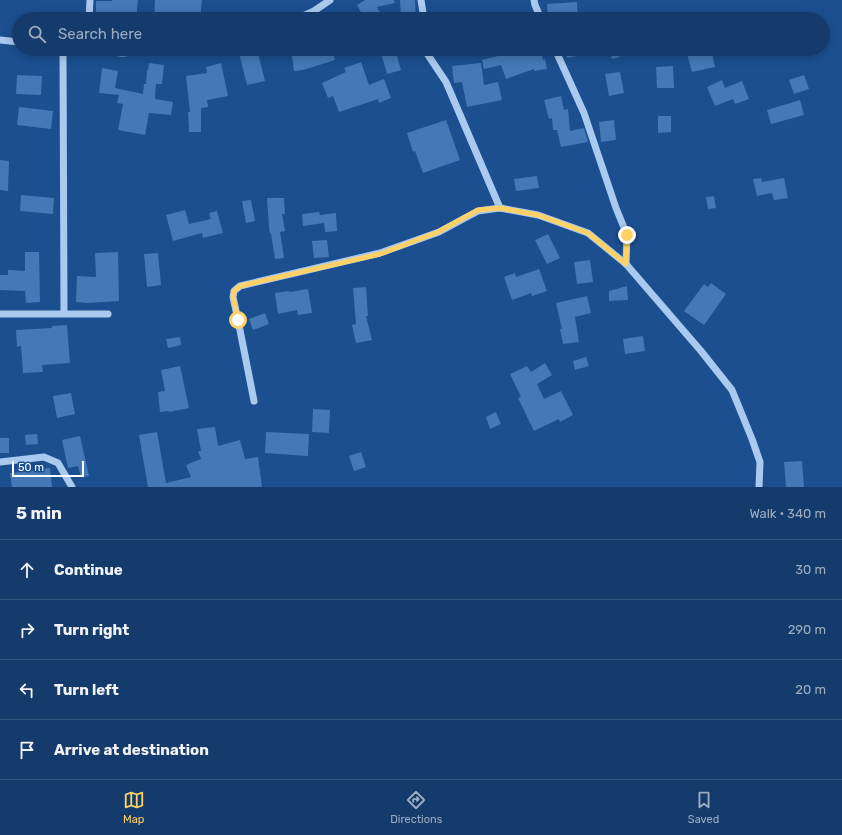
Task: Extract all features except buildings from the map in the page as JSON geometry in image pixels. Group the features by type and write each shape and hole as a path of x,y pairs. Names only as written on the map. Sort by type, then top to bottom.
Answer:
{"street":[{"path":"89,12 90,0"},
{"path":"312,12 330,0"},
{"path":"421,0 423,12"},
{"path":"534,0 538,12"},
{"path":"0,40 12,41"},
{"path":"63,56 64,314"},
{"path":"429,56 446,82 500,208"},
{"path":"558,56 584,112 616,208 627,235 626,264"},
{"path":"254,401 233,297 234,291 240,286 380,254 438,232 478,210 500,208 538,215 588,233 626,264 701,351 732,390 760,462 759,487"},
{"path":"0,314 108,314"},
{"path":"0,462 44,457 58,464 72,487"}],"route":[{"path":"238,320 233,297 234,291 240,286 380,254 438,232 478,210 500,208 538,215 588,233 626,264 627,235"}]}
